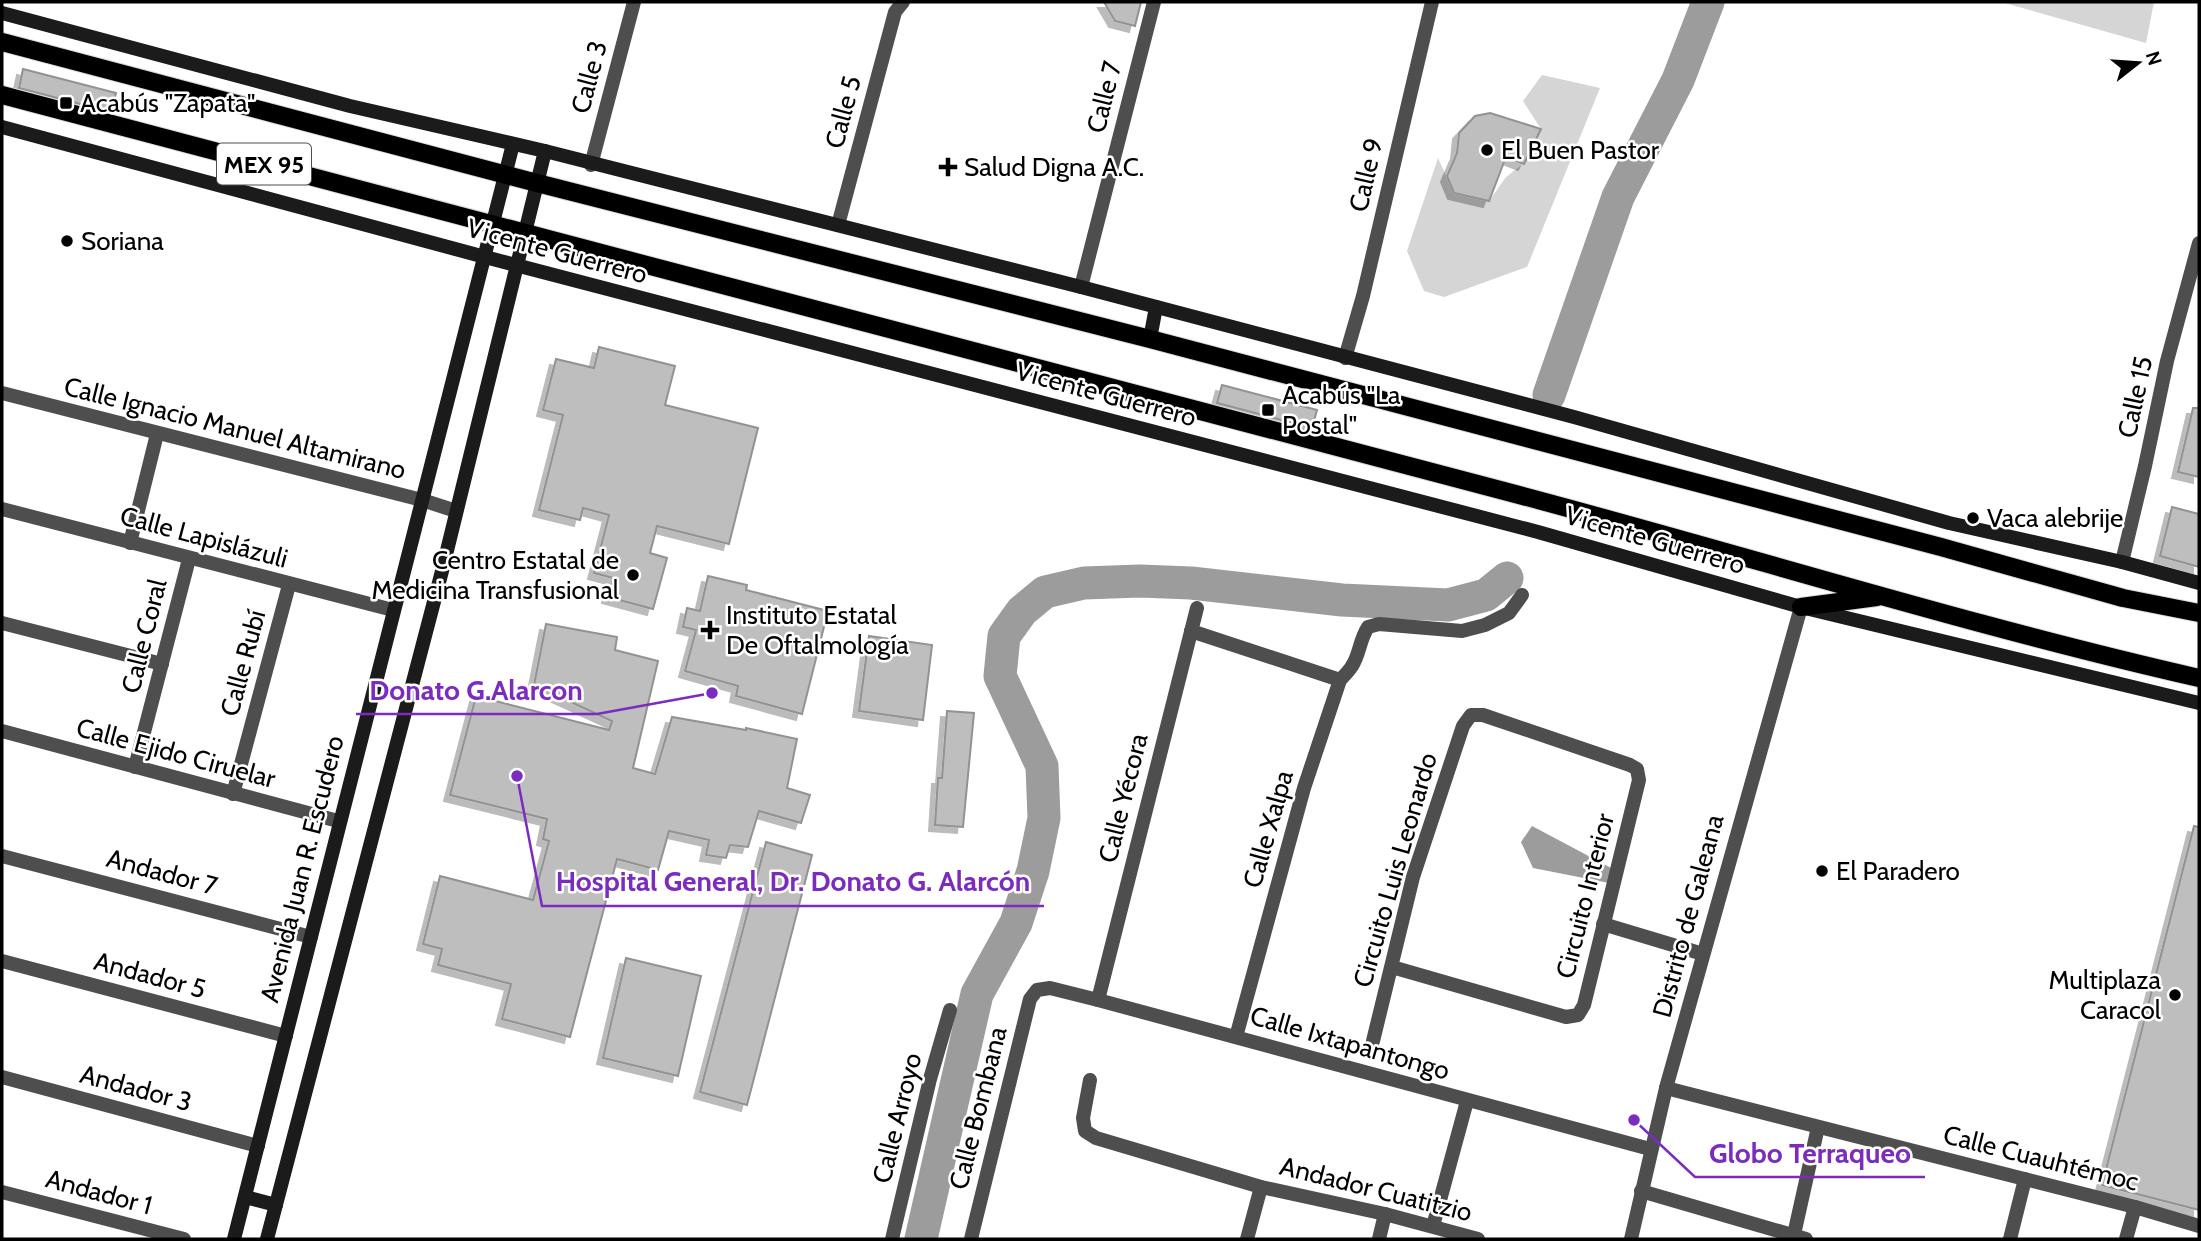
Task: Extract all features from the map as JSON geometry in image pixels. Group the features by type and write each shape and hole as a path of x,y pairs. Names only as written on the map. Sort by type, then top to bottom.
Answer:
{"main road":[{"path":"2,13 338,102 545,151 1081,287 1574,417 1949,523 2122,562 2199,583"},
{"name":"MEX 95","path":"2,42 537,183 1150,339 1941,547 2123,598 2199,613"},
{"name":"MEX 95","path":"2,95 1649,529 2105,657 2199,678"},
{"name":"Vicente Guerrero","path":"2,127 518,266 1538,532 1801,607 2199,703"},
{"name":"Avenida Juan R. Escudero","path":"234,1239 338,821 513,144"},
{"path":"267,1239 456,511 545,151"},
{"path":"1150,339 1156,307"},
{"path":"1801,607 1885,596"},
{"path":"245,1197 276,1205"}],"street":[{"name":"Calle 3","path":"591,164 634,2"},
{"name":"Calle 7","path":"1081,287 1154,2"},
{"name":"Calle 9","path":"1345,358 1363,296 1432,2"},
{"name":"Calle 5","path":"838,225 897,5"},
{"name":"Calle 15","path":"2122,562 2146,466 2167,361 2199,243"},
{"name":"Calle Ignacio Manuel Altamirano","path":"2,393 456,511"},
{"name":"Calle Coral","path":"130,543 157,434"},
{"name":"Calle Lapislázuli","path":"2,509 393,610"},
{"name":"Calle Coral","path":"135,767 189,559"},
{"name":"Calle Rubí","path":"233,793 289,585"},
{"name":"Calle Xalpa","path":"1236,1037 1304,788 1340,680 1352,666 1360,640 1368,627 1378,624 1462,631 1485,625 1509,613 1522,595"},
{"name":"Distrito de Galeana","path":"1630,1239 1666,1088 1801,607"},
{"name":"Calle Yécora","path":"1097,1000 1197,608"},
{"path":"2,623 162,664"},
{"path":"1191,631 1340,680"},
{"name":"Circuito Interior","path":"1392,967 1566,1017 1578,1015 1584,1005 1639,780 1637,769 1495,719 1471,715"},
{"name":"Circuito Luis Leonardo","path":"1373,1041 1413,877 1463,726 1471,715"},
{"name":"Calle Ejido Ciruelar","path":"2,731 338,821"},
{"name":"Andador 7","path":"2,856 311,937"},
{"path":"1603,924 1703,954"},
{"name":"Andador 5","path":"2,961 286,1036"},
{"name":"Calle Ixtapantongo","path":"1037,990 1049,988 1097,1000 1650,1149"},
{"name":"Calle Bombana","path":"975,1238 1031,999 1037,990"},
{"name":"Calle Arroyo","path":"892,1239 928,1088 950,1010"},
{"name":"Andador 3","path":"2,1077 258,1146"},
{"name":"Andador Cuatitzio","path":"1090,1080 1083,1118 1085,1130 1097,1138 1261,1187 1385,1214 1478,1239"},
{"name":"Calle Cuauhtémoc","path":"1666,1088 2135,1207 2199,1226"},
{"path":"1433,1226 1467,1101"},
{"path":"1641,1191 1798,1238 1818,1127"},
{"path":"2010,1239 2025,1179"},
{"path":"1247,1239 1261,1187"},
{"name":"Andador 1","path":"2,1192 184,1239"},
{"path":"2126,1239 2135,1207"},
{"path":"1379,1239 1385,1214"}],"shaded area":[{"path":"2001,2 2154,2 2146,43"},
{"path":"1542,75 1600,88 1527,267 1444,297 1424,291 1407,251 1438,158 1454,193 1489,201 1506,177 1524,163 1541,129 1523,101"},
{"path":"1532,826 1615,870 1609,883 1533,868 1521,842"}],"building":[{"path":"1104,2 1141,2 1135,26 1115,21"},
{"path":"23,69 116,93 111,112 19,88"},
{"path":"1490,113 1541,129 1524,164 1506,157 1489,201 1454,193 1447,176 1457,153 1459,133 1475,116"},
{"path":"599,347 675,366 665,405 758,428 729,544 657,526 650,553 667,558 653,609 608,597 613,578 594,573 609,515 583,508 580,520 539,510 563,415 543,410 556,359 594,368"},
{"path":"1222,385 1317,410 1312,428 1217,403"},
{"path":"2193,408 2199,408 2199,477 2178,472"},
{"path":"2172,507 2199,514 2199,567 2160,556"},
{"path":"708,576 747,585 746,590 828,611 802,714 736,696 738,686 685,671 696,630 683,627 687,608 700,611"},
{"path":"546,624 617,637 615,650 658,661 633,768 655,774 672,717 746,728 797,739 787,788 810,795 801,823 759,811 748,847 730,845 726,858 706,855 709,840 669,831 658,870 617,859 570,1037 502,1019 511,984 438,965 442,949 423,944 440,876 533,900 549,841 543,839 547,819 450,795 476,696 609,730 612,721 534,685"},
{"path":"869,636 932,645 923,720 859,711"},
{"path":"947,711 974,713 963,827 935,825"},
{"name":"Multiplaza Caracol","path":"2194,826 2199,827 2199,1210 2102,1185"},
{"path":"766,842 812,855 747,1105 700,1092"},
{"path":"626,958 701,976 678,1076 603,1058"}],"waterway":[{"path":"1549,395 1618,197 1678,80 1708,2"},
{"path":"921,1239 977,994 1016,923 1033,871 1044,818 1042,766 1000,676 1004,636 1022,611 1045,592 1084,583 1191,583 1342,600 1448,605 1486,595 1507,578"}],"place":[{"name":"Acabús \"Zapata\"","path":"66,103"},
{"name":"El Buen Pastor","path":"1487,150"},
{"name":"Salud Digna A.C.","path":"948,167"},
{"name":"Soriana","path":"67,241"},
{"name":"Acabús \"La Postal\"","path":"1268,410"},
{"name":"Vaca alebrije","path":"1973,518"},
{"name":"Centro Estatal de Medicina Transfusional","path":"633,575"},
{"name":"Instituto Estatal De Oftalmología","path":"710,630"},
{"name":"Donato G.Alarcon","path":"712,693"},
{"name":"Hospital General, Dr. Donato G. Alarcón","path":"517,776"},
{"name":"El Paradero","path":"1822,871"},
{"name":"Multiplaza Caracol","path":"2175,995"},
{"name":"Globo Terraqueo","path":"1634,1120"}]}
